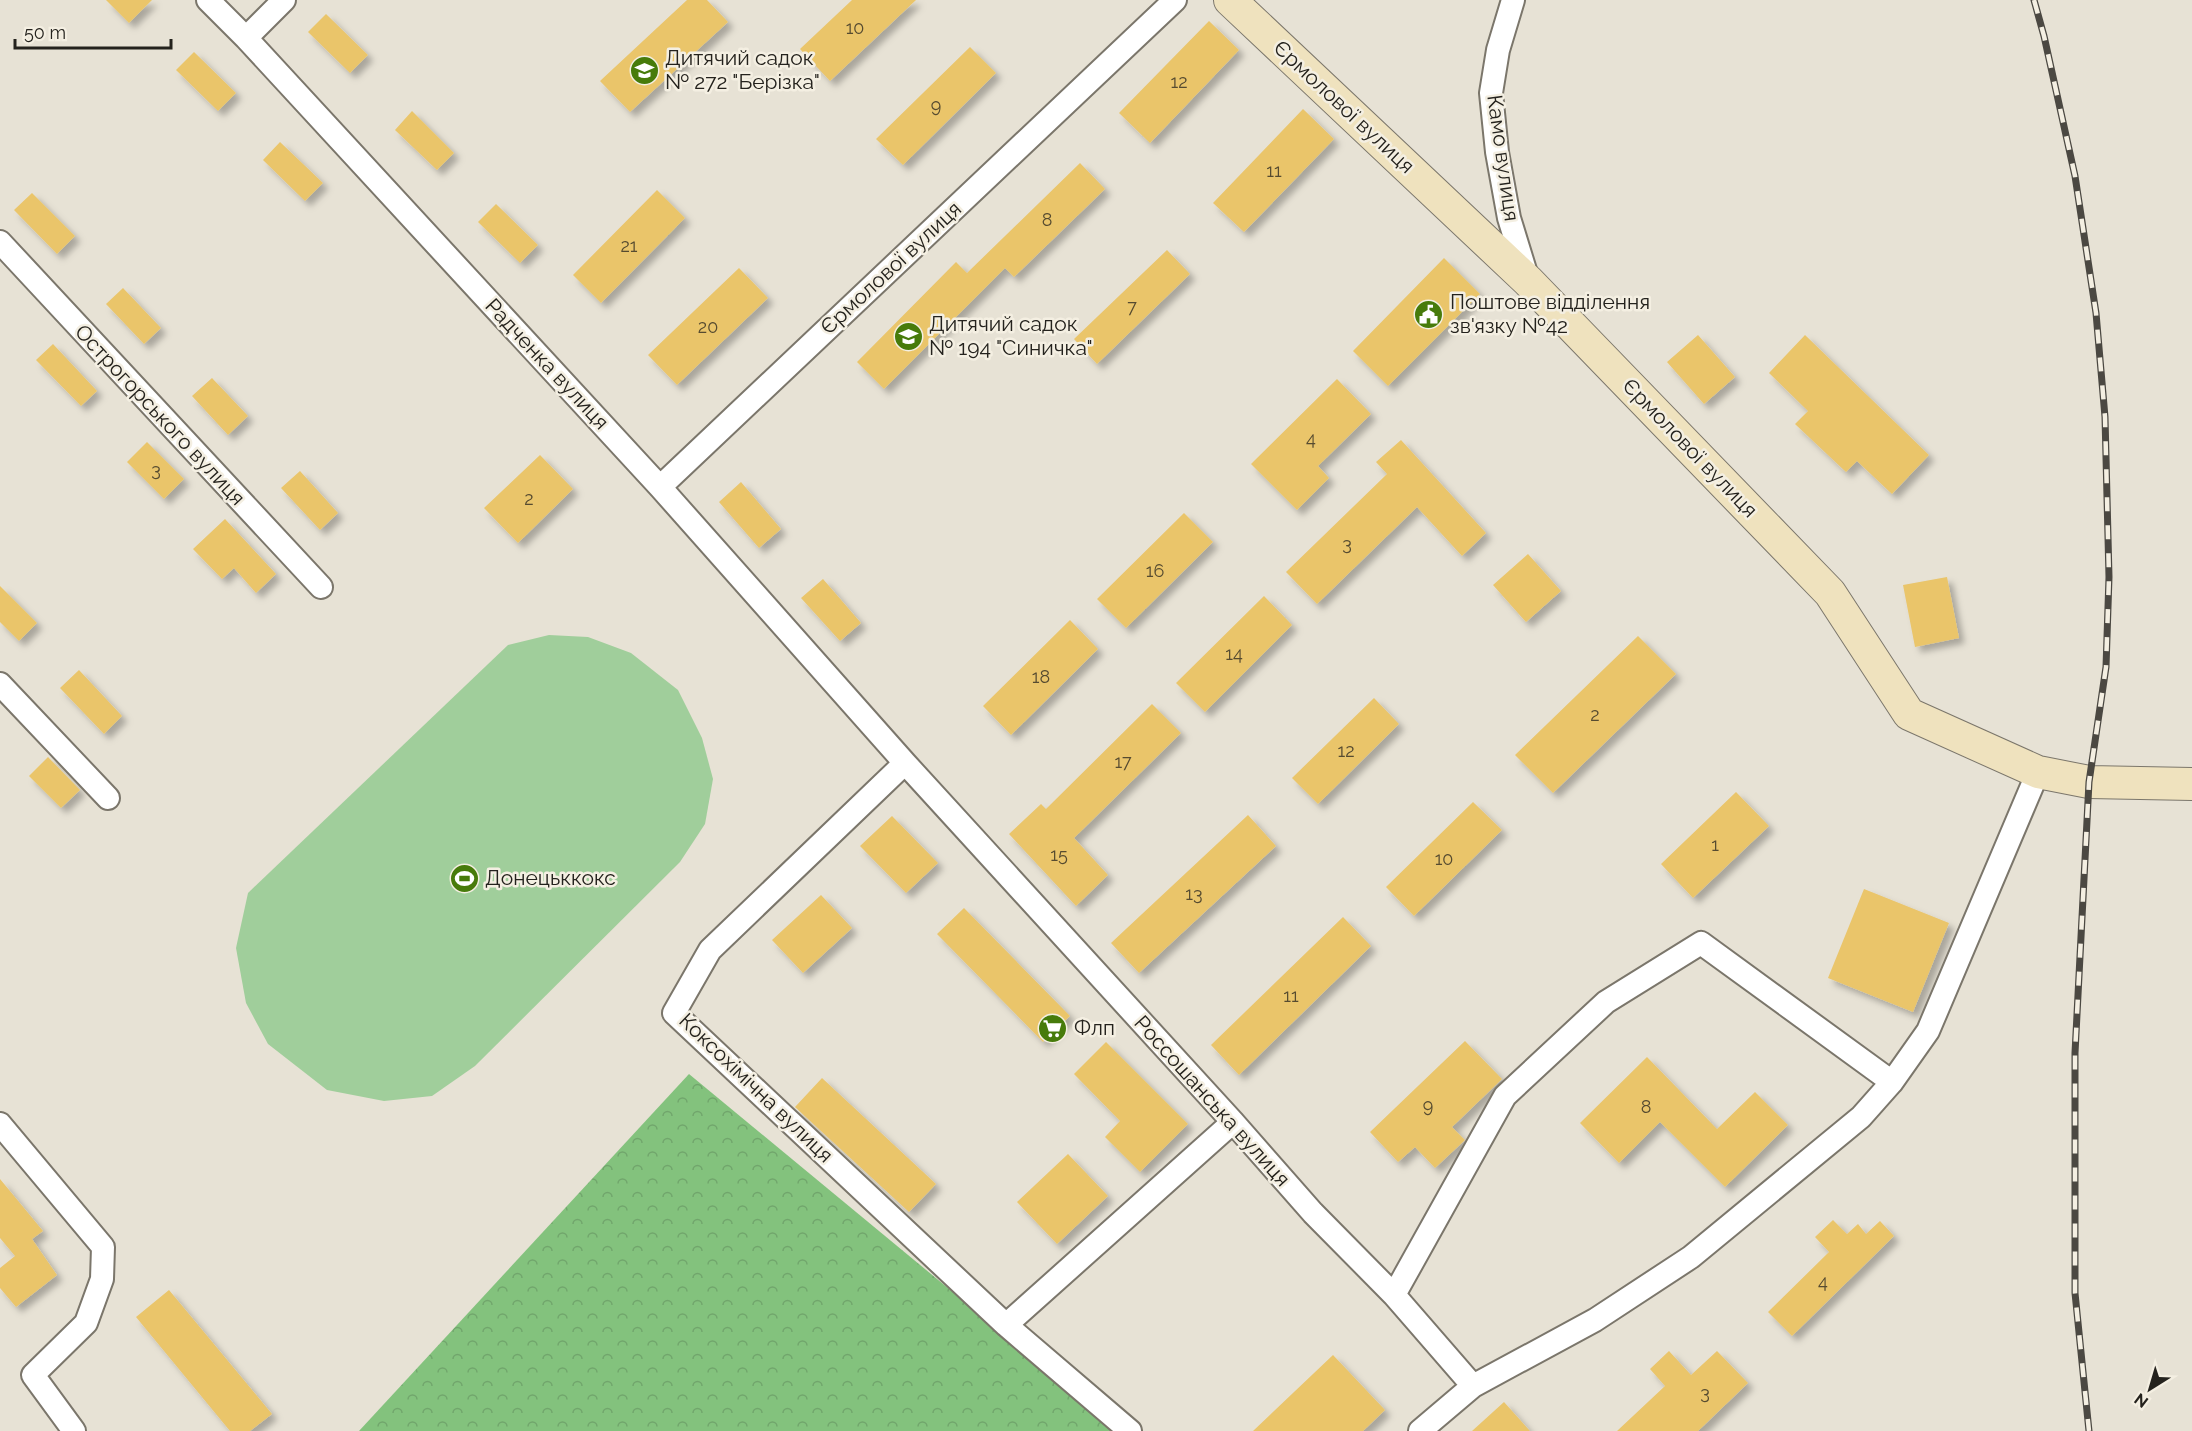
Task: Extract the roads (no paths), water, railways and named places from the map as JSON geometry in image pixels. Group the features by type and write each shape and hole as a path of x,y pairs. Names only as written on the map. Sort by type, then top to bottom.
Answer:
{"street":[{"name":"Радченка вулиця","path":"208,0 246,38 660,487 880,734"},
{"path":"246,38 284,0"},
{"name":"Єрмолової вулиця","path":"660,487 1175,0"},
{"name":"Єрмолової вулиця","path":"1230,0 1528,281 1830,593 1909,714 2038,772 2089,782 2192,784"},
{"name":"Камо вулиця","path":"1513,0 1498,50 1491,93 1497,152 1509,218 1528,281"},
{"name":"Острогорського вулиця","path":"0,242 321,588"},
{"path":"0,684 108,798"},
{"name":"Россошанська вулиця","path":"880,734 1313,1213 1394,1295 1473,1386"},
{"name":"Коксохімічна вулиця","path":"905,763 710,950 674,1013 1006,1325 1130,1431"},
{"path":"1420,1431 1473,1386 1596,1320 1691,1257 1861,1117 1892,1082 1928,1031 2038,772"},
{"path":"1394,1295 1505,1096 1606,1002 1701,943 1892,1082"},
{"path":"1006,1325 1233,1122"},
{"path":"0,1124 103,1247 102,1279 86,1323 33,1375 74,1431"}],"railway":[{"path":"2034,0 2075,176 2096,313 2105,417 2109,577 2106,667 2089,782 2075,1053 2075,1293 2089,1431"}],"place":[{"name":"Дитячий садок № 272 \"Берізка\"","path":"644,70"},
{"name":"Поштове відділення зв'язку №42","path":"1429,314"},
{"name":"Дитячий садок № 194 \"Синичка\"","path":"908,336"},
{"name":"Донецьккокс","path":"464,878"},
{"name":"Флп","path":"1053,1028"}]}
